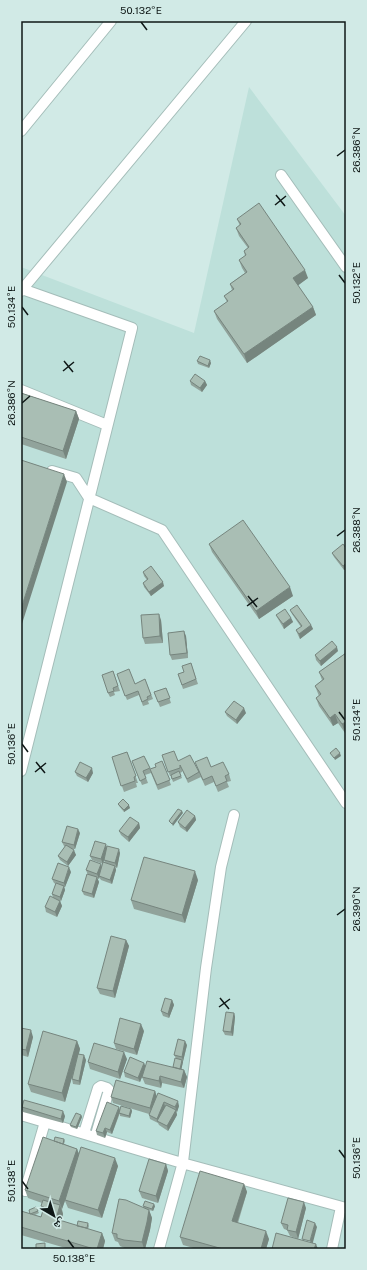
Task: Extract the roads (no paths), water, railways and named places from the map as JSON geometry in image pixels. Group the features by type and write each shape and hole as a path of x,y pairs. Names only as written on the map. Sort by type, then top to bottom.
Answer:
{"street":[{"path":"21,131 111,21"},
{"path":"21,771 132,328 22,290 246,21"},
{"path":"281,175 346,267"},
{"path":"21,390 108,424"},
{"path":"42,468 76,478 89,498 162,530 346,803"},
{"path":"158,1249 182,1163 206,968 221,867 234,815"},
{"path":"84,1134 98,1088 101,1086 109,1090 95,1137"},
{"path":"21,1115 182,1163 344,1208 332,1249"},
{"path":"25,1192 45,1122"}]}
